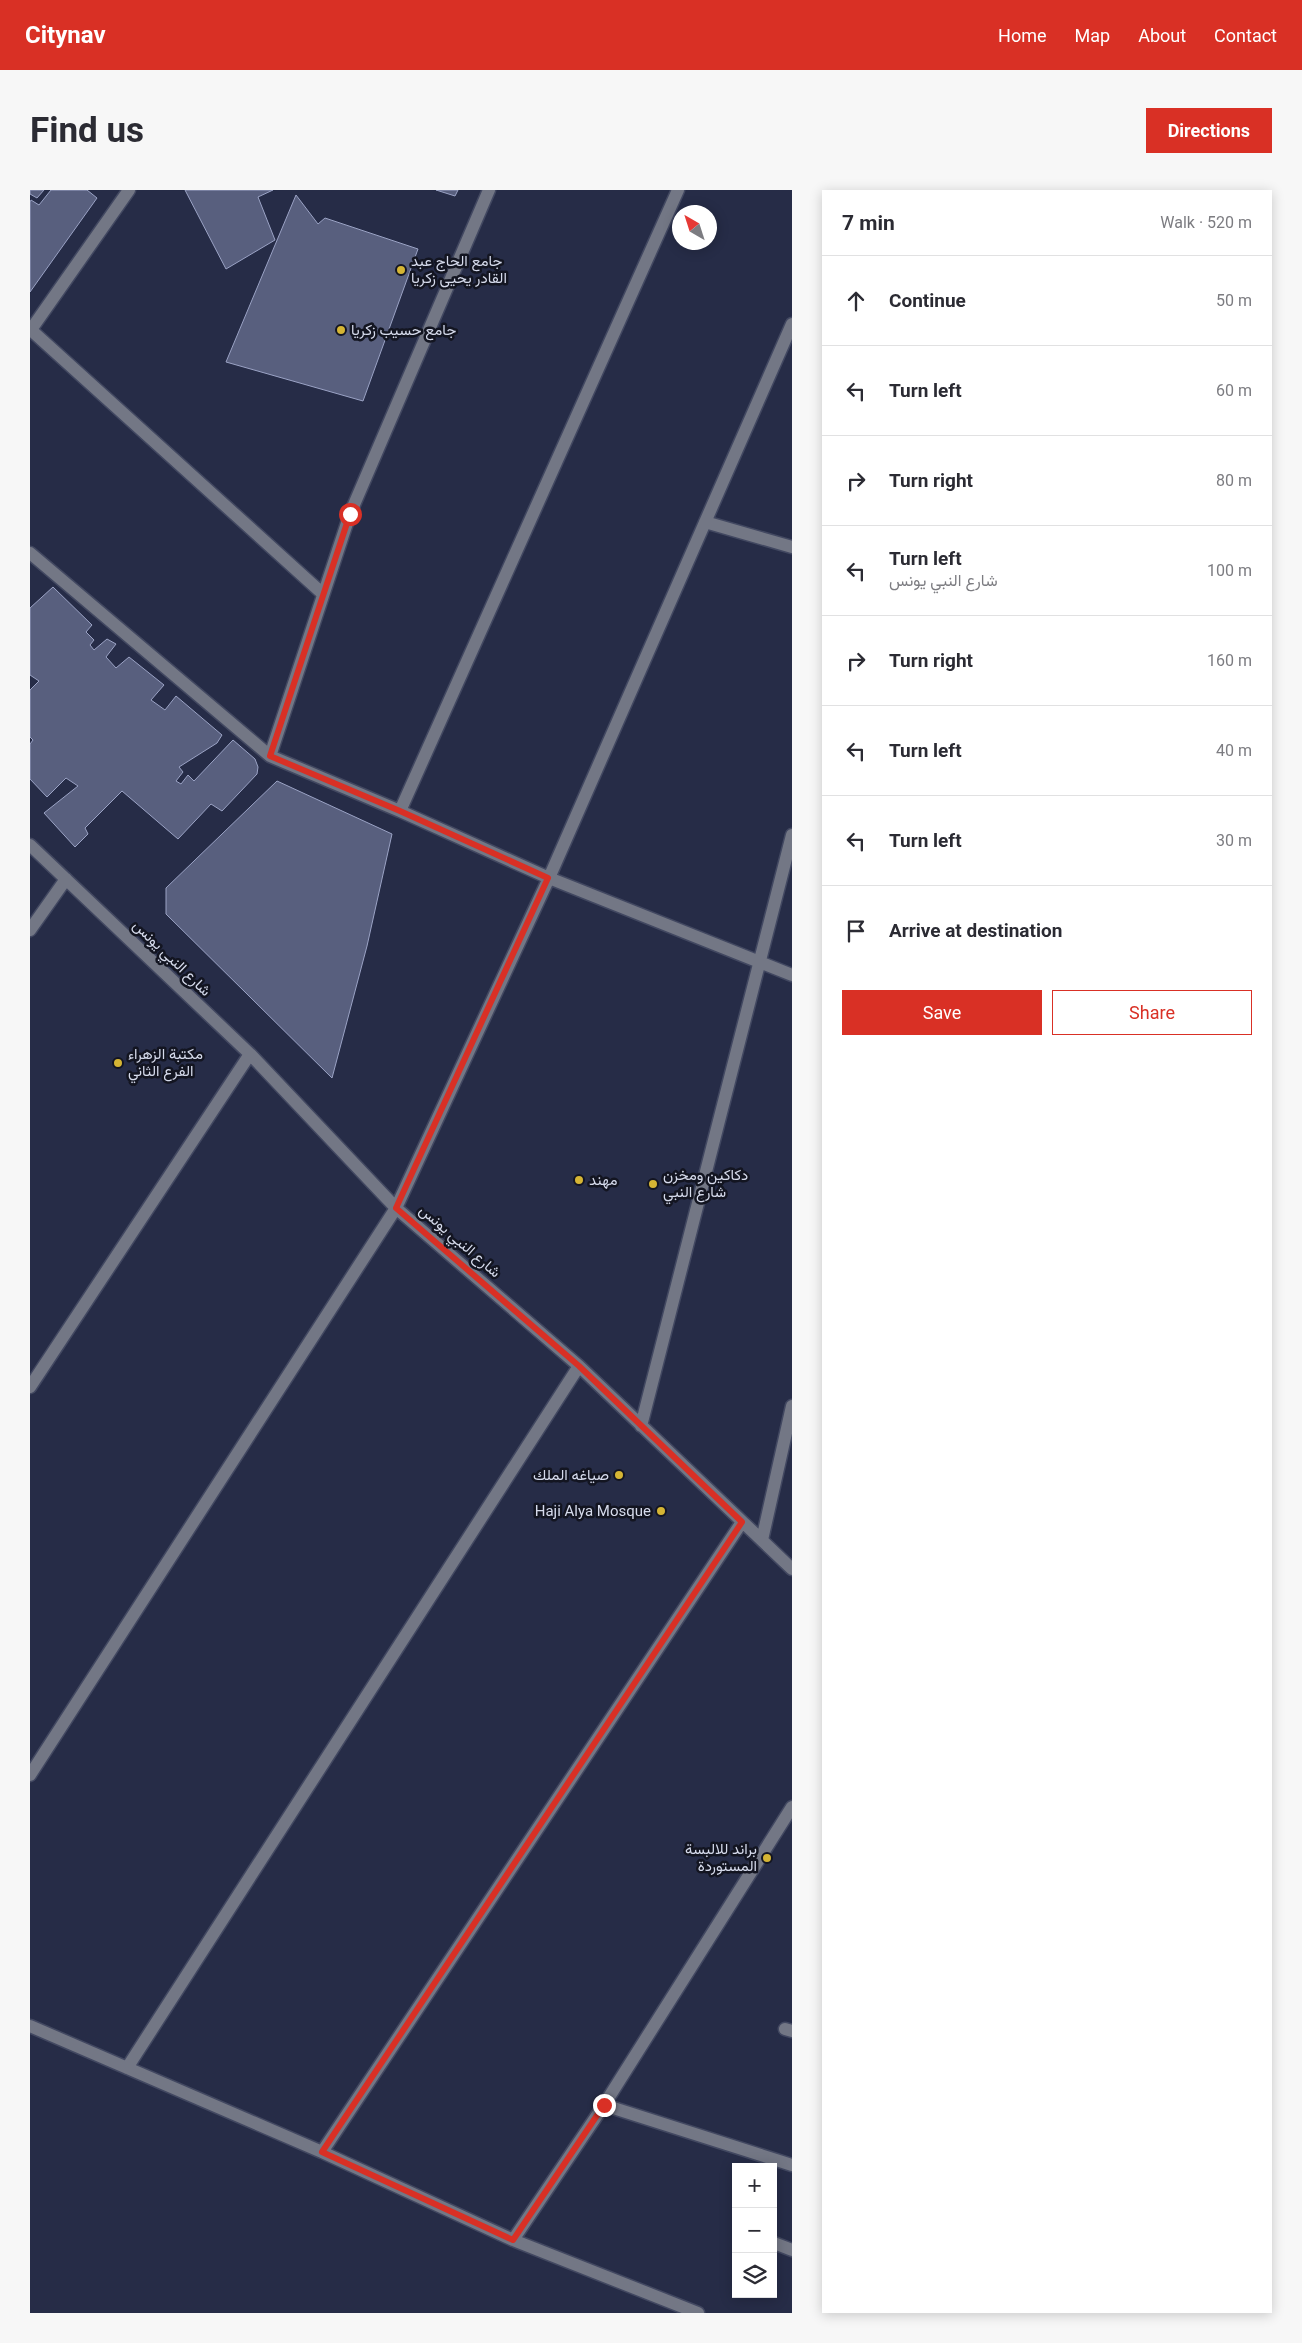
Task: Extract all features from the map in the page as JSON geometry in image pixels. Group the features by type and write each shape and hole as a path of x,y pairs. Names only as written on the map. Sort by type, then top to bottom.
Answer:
{"street":[{"path":"129,190 30,330 323,594"},
{"path":"270,756 350,514 489,190"},
{"path":"400,811 678,190"},
{"path":"30,1775 396,1208 548,878 792,324"},
{"path":"705,522 792,547"},
{"path":"30,553 270,756 400,811 548,878 792,976"},
{"path":"641,1426 792,835"},
{"name":"شارع النبي يونس","path":"30,845 250,1054 396,1208 579,1366 792,1569"},
{"path":"30,930 66,879"},
{"path":"30,1387 250,1054"},
{"path":"127,2068 579,1366"},
{"path":"762,1540 792,1406"},
{"path":"322,2152 742,1522"},
{"path":"513,2240 604,2105 792,1807"},
{"path":"30,2026 322,2152 513,2240 698,2313"},
{"path":"604,2105 792,2165"},
{"path":"777,2244 792,2250"}],"building":[{"path":"30,190 44,190 37,198 30,194"},
{"path":"51,190 87,190 97,198 30,292 30,202 31,200 39,205"},
{"path":"185,190 273,190 258,197 275,240 226,269"},
{"path":"436,190 458,190 455,196"},
{"path":"296,195 318,224 325,218 418,249 363,401 226,362"},
{"path":"53,587 92,625 86,632 94,640 90,645 94,650 107,639 116,644 106,657 116,668 129,657 164,685 151,700 165,710 176,696 222,735 217,743 179,767 183,772 176,781 181,784 188,775 194,781 233,740 255,759 258,767 257,774 222,811 211,804 178,839 122,791 85,828 88,834 75,847 44,813 78,786 66,778 47,797 30,779 30,744 33,740 30,737 30,690 39,681 30,675 30,608"},
{"path":"277,781 392,834 367,946 332,1078 166,914 166,888"}],"place":[{"name":"جامع الحاج عبد القادر يحيى زكريا","path":"401,270"},
{"name":"جامع حسيب زكريا","path":"341,330"},
{"name":"مكتبة الزهراء الفرع الثاني","path":"118,1063"},
{"name":"مهند","path":"579,1180"},
{"name":"دكاكين ومخزن شارع النبي","path":"653,1184"},
{"name":"صياغه الملك","path":"619,1475"},
{"name":"Haji Alya Mosque","path":"661,1511"},
{"name":"براند للالبسة المستوردة","path":"767,1858"}],"route":[{"path":"350,514 270,756 400,811 548,878 396,1208 579,1366 742,1522 322,2152 513,2240 604,2105"}]}
